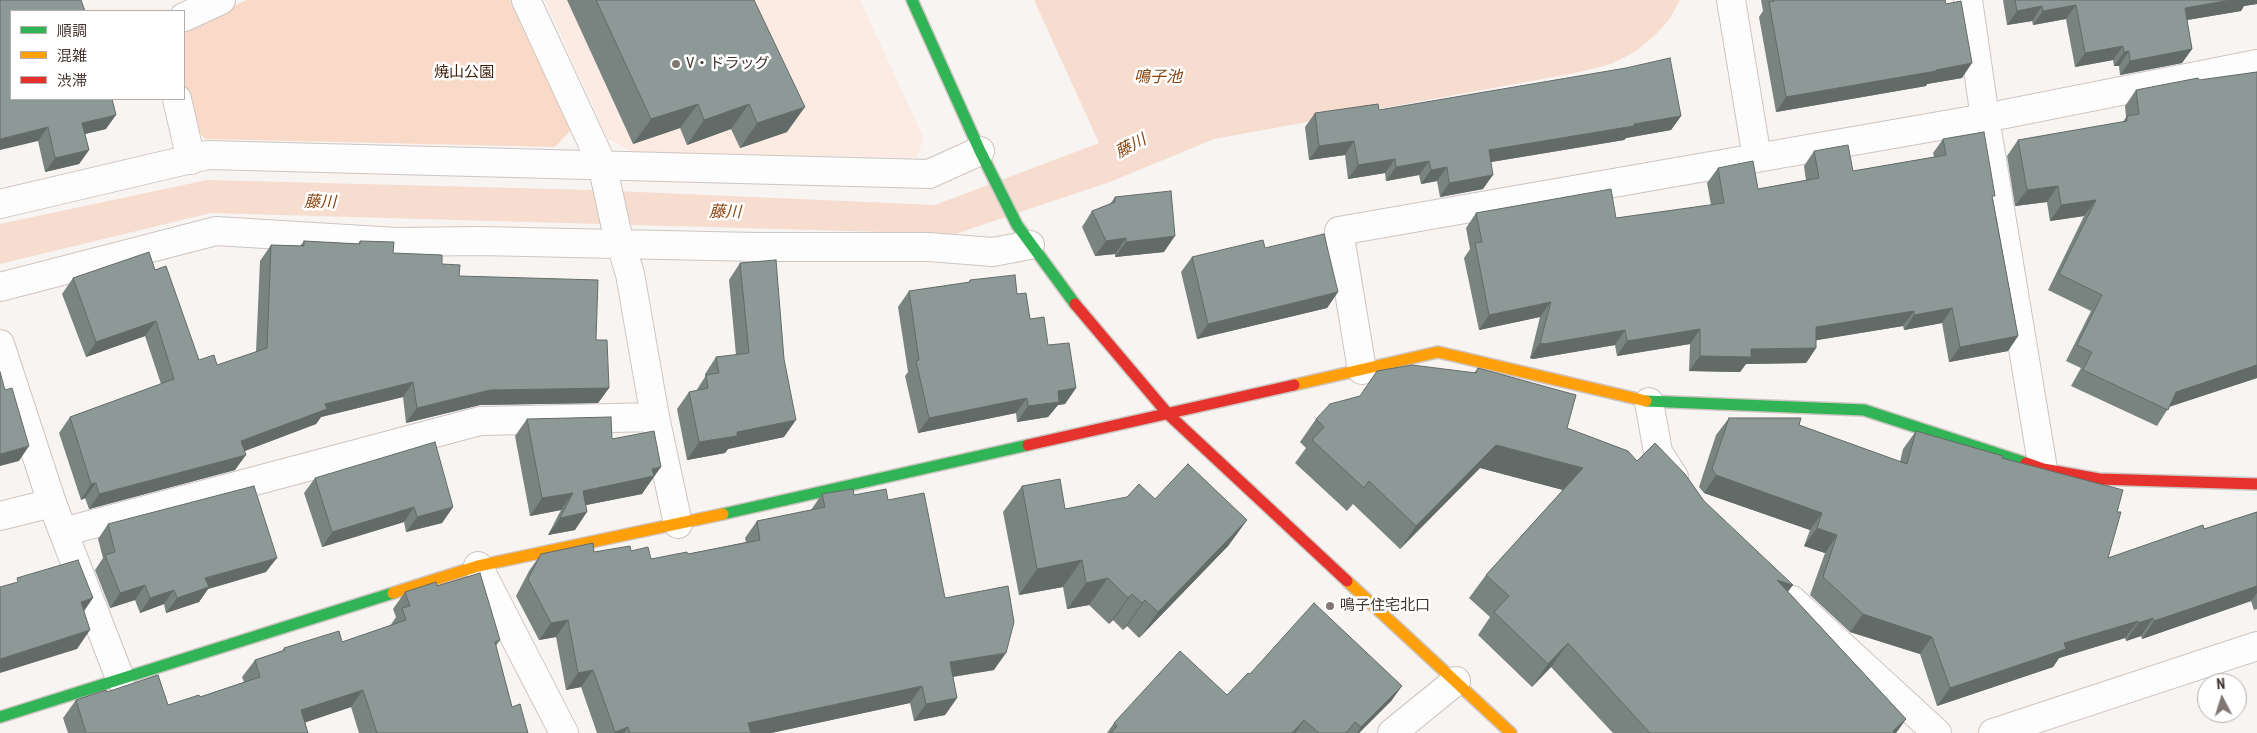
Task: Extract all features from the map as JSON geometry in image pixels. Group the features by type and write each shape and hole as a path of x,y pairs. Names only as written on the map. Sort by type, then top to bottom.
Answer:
{"street":[{"path":"185,17 221,0"},
{"path":"526,0 604,171 618,237 630,274 655,417 678,524"},
{"path":"912,0 985,162 1023,235 1066,293 1168,414 1511,733"},
{"path":"1731,0 1757,158"},
{"path":"1968,0 1985,118 2043,470"},
{"path":"1362,370 1339,232 1985,118 2257,64"},
{"path":"178,100 191,160"},
{"path":"0,204 208,156 604,171 929,174 985,162"},
{"path":"0,287 216,230 396,242 618,237 930,247 993,252 1023,235"},
{"path":"0,344 52,503 120,678"},
{"path":"0,717 478,566 678,524 1438,352 1648,402 1864,410 2043,470 2099,479 2257,484"},
{"path":"1648,402 1658,452 1688,498"},
{"path":"63,532 480,422 655,417"},
{"path":"0,516 52,503"},
{"path":"478,566 564,733"},
{"path":"1770,580 1937,733"},
{"path":"1992,733 2257,646"},
{"path":"1392,733 1456,682"}],"shaded area":[{"path":"545,0 860,0 924,139 916,158 632,152 607,138"}],"green space":[{"name":"焼山公園","path":"247,0 510,0 571,130 555,147 206,139 192,127 185,91 185,31 187,27"}],"water":[{"name":"鳴子池","path":"1034,0 1680,0 1669,20 1654,36 1635,52 1611,64 1575,73 1214,139 1110,182 955,234 211,213 0,264 0,224 207,180 593,190 935,205 1099,143"}],"building":[{"path":"0,0 81,0 85,10 10,10 10,100 112,100 116,115 82,123 89,150 55,158 48,127 0,139"},
{"name":"V・ドラッグ","path":"596,0 754,0 805,107 757,123 749,104 704,120 698,104 651,119"},
{"path":"1774,0 1945,0 1946,4 1961,1 1972,63 1786,97 1769,2"},
{"path":"2015,0 2231,0 2185,8 2192,49 2130,61 2129,51 2124,52 2123,46 2085,53 2076,5 2043,11 2042,6 2017,11"},
{"path":"1670,58 1681,116 1634,124 1634,126 1489,150 1493,175 1449,183 1447,167 1431,170 1429,161 1396,167 1395,159 1358,165 1354,141 1319,146 1315,113 1378,104 1379,110 1626,68"},
{"path":"2257,72 2257,365 2176,392 2168,410 2083,370 2092,352 2077,345 2102,295 2059,274 2096,200 2061,205 2058,186 2027,190 2018,140 2127,121 2127,116 2139,114 2136,90 2198,78 2199,80"},
{"path":"1984,132 1995,196 1992,196 2018,336 1960,347 1952,308 1914,315 1914,311 1816,327 1816,348 1751,349 1751,357 1700,356 1700,329 1627,341 1625,330 1544,344 1540,343 1551,302 1489,315 1475,243 1482,242 1476,213 1611,189 1616,218 1724,203 1718,168 1753,161 1758,189 1819,178 1814,151 1848,145 1853,171 1946,155 1943,139"},
{"path":"1171,191 1175,236 1126,242 1126,238 1106,241 1092,211 1115,202 1115,197"},
{"path":"1324,234 1338,292 1208,324 1192,257 1263,240 1265,248"},
{"path":"304,241 360,244 360,241 394,242 393,253 442,255 442,264 460,265 459,276 598,280 596,340 607,340 609,388 490,390 417,408 413,382 325,404 327,409 241,441 246,455 99,494 96,483 91,484 70,417 174,379 156,321 96,342 73,278 149,252 155,270 166,266 199,360 214,355 217,365 267,348 271,245 304,246"},
{"path":"776,260 784,359 796,420 737,432 737,436 699,442 689,392 708,388 706,375 719,373 716,357 749,353 740,263"},
{"path":"1015,275 1017,294 1026,293 1030,319 1044,317 1048,345 1069,343 1076,388 1058,391 1059,402 1028,406 1027,398 929,418 916,361 919,360 909,291 970,282 970,280"},
{"path":"1412,365 1476,373 1478,368 1576,395 1567,428 1628,451 1637,461 1655,443 1685,474 1704,501 1793,585 1777,580 1906,719 1893,731 1895,733 1650,733 1568,643 1548,664 1494,612 1509,596 1486,575 1583,468 1496,445 1416,526 1369,481 1364,488 1312,440 1324,427 1316,419 1330,404 1360,396 1377,371"},
{"path":"0,372 5,390 12,388 29,446 0,454"},
{"path":"611,417 612,439 654,431 661,467 652,469 654,476 583,491 587,512 560,518 573,493 542,498 527,419"},
{"path":"1729,418 1801,418 1799,425 1907,464 1916,431 2003,456 2002,458 2123,490 2117,512 2121,512 2108,558 2203,525 2204,529 2257,512 2257,586 2154,621 2153,618 2138,623 2138,621 2064,643 2066,649 1950,688 1932,637 1863,614 1823,577 1837,535 1817,528 1822,513 1716,475 1712,469"},
{"path":"435,442 453,507 417,517 414,507 332,532 315,478"},
{"path":"1188,464 1247,520 1158,612 1145,600 1142,603 1132,594 1128,598 1108,578 1086,583 1082,560 1037,569 1022,486 1060,479 1065,509 1127,497 1139,484 1155,499"},
{"path":"254,486 277,558 205,578 209,587 177,598 174,590 150,598 145,585 120,593 105,555 115,552 108,524"},
{"path":"853,489 854,495 886,489 888,500 924,493 945,598 1008,586 1014,622 1006,653 950,662 957,698 926,704 922,686 748,723 751,733 630,733 628,727 615,732 593,670 578,673 568,620 551,623 528,579 541,554 593,543 594,552 630,546 631,551 648,547 651,559 760,540 757,521 825,507 822,494"},
{"path":"78,560 93,598 81,602 90,630 0,659 0,587 18,582 17,578"},
{"path":"480,573 500,640 495,642 512,707 520,704 528,733 377,733 363,690 301,710 308,733 86,733 76,700 158,675 168,705 199,695 200,697 260,677 255,660 285,650 284,648 339,631 342,642 406,620 402,608 410,606 405,592 436,582 437,586"},
{"path":"1314,603 1402,686 1361,727 1355,722 1346,733 1319,733 1304,720 1292,733 1111,733 1117,726 1114,723 1180,651 1227,695 1248,673 1250,674"}],"traffic: fast":[{"path":"912,0 980,151 1017,225 1075,304"},
{"path":"1646,401 1864,410 2026,463"},
{"path":"723,514 1028,445"},
{"path":"0,717 393,593"}],"traffic: slow":[{"path":"1294,385 1438,352 1646,401"},
{"path":"393,593 478,566 723,514"},
{"path":"1347,581 1511,733"}],"traffic: jam":[{"path":"1075,304 1168,414 1347,581"},
{"path":"1028,445 1294,385"},
{"path":"2026,463 2043,469 2099,479 2257,484"}],"place":[{"name":"V・ドラッグ","path":"676,64"},
{"name":"鳴子住宅北口","path":"1330,606"}],"water label":[{"name":"藤川","path":"1131,147"},
{"name":"藤川","path":"320,203"},
{"name":"藤川","path":"725,213"}]}
